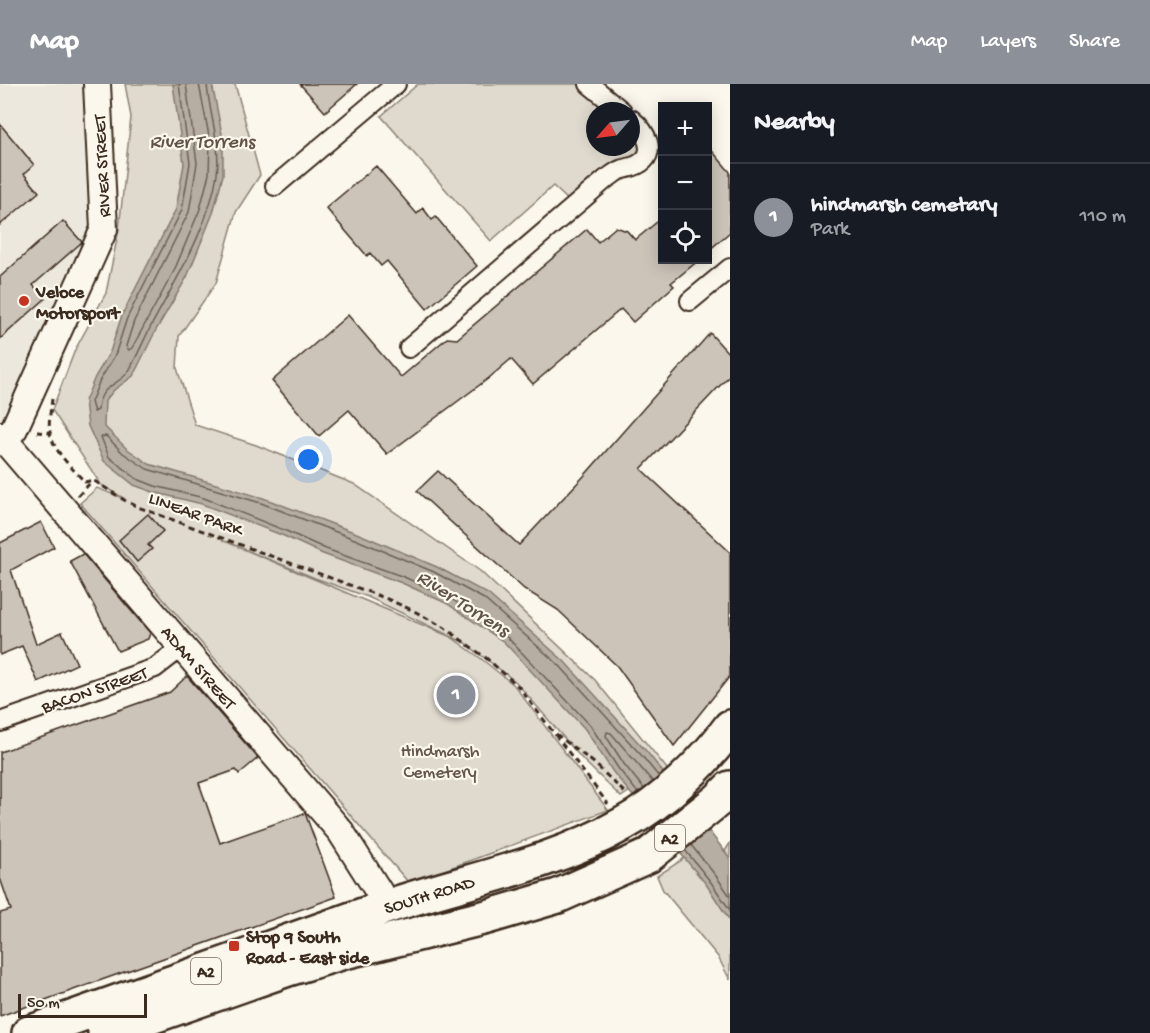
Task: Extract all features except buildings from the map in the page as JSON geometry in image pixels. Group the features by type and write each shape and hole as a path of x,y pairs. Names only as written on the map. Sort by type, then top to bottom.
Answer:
{"highway":[{"name":"SOUTH ROAD","path":"29,1033 383,908 522,867 579,846 628,812 653,804 685,776 730,727"},
{"name":"SOUTH ROAD","path":"105,1033 310,962 558,897 648,856 724,794"}],"main road":[{"name":"RIVER STREET","path":"2,437 14,429 104,229 97,84"},
{"name":"ADAM STREET","path":"2,437 341,832 379,892 383,908"}],"street":[{"path":"275,186 396,84"},
{"path":"589,84 611,102"},
{"path":"410,348 606,179 618,171 645,160 650,149 647,136 640,129"},
{"path":"690,301 730,268"},
{"name":"BACON STREET","path":"0,722 155,668 182,647"}],"path":[{"name":"LINEAR PARK","path":"52,390 51,438 63,457 85,482 93,480 138,507 319,573 414,611 445,628 518,686 551,730 628,812"},
{"path":"551,730 594,763 628,812"}],"shaded area":[{"path":"0,84 97,84 104,229 0,435"}],"green space":[{"name":"Hindmarsh Cemetery","path":"125,84 235,84 260,175 236,212 216,283 179,336 177,368 195,425 256,445 354,484 480,571 595,680 668,770 653,781 648,779 621,797 583,760 516,682 465,643 368,597 222,540 451,637 514,685 608,810 409,883 80,503 97,488 125,499 101,485 52,410 75,350 106,293 119,229 131,117"},
{"path":"418,84 579,84 602,102 586,102 586,156 637,156 568,200 553,186 491,241 381,116"},
{"path":"730,843 730,980 718,957 663,890 657,876 700,848 722,856"}],"water":[{"name":"River Torrens","path":"173,84 212,84 223,139 223,175 213,213 187,277 156,330 133,376 114,390 105,401 104,426 126,448 149,464 263,498 359,534 437,567 488,594 564,661 647,752 730,858 730,921 706,884 613,772 585,729 504,642 446,603 402,583 323,554 202,504 134,485 104,461 88,426 85,401 95,377 110,352 122,315 176,209 184,164"}],"place":[{"name":"Veloce Motorsport","path":"24,301"},
{"name":"hindmarsh cemetary","path":"456,695"},
{"name":"Stop 9 South Road - East side","path":"234,946"}]}
